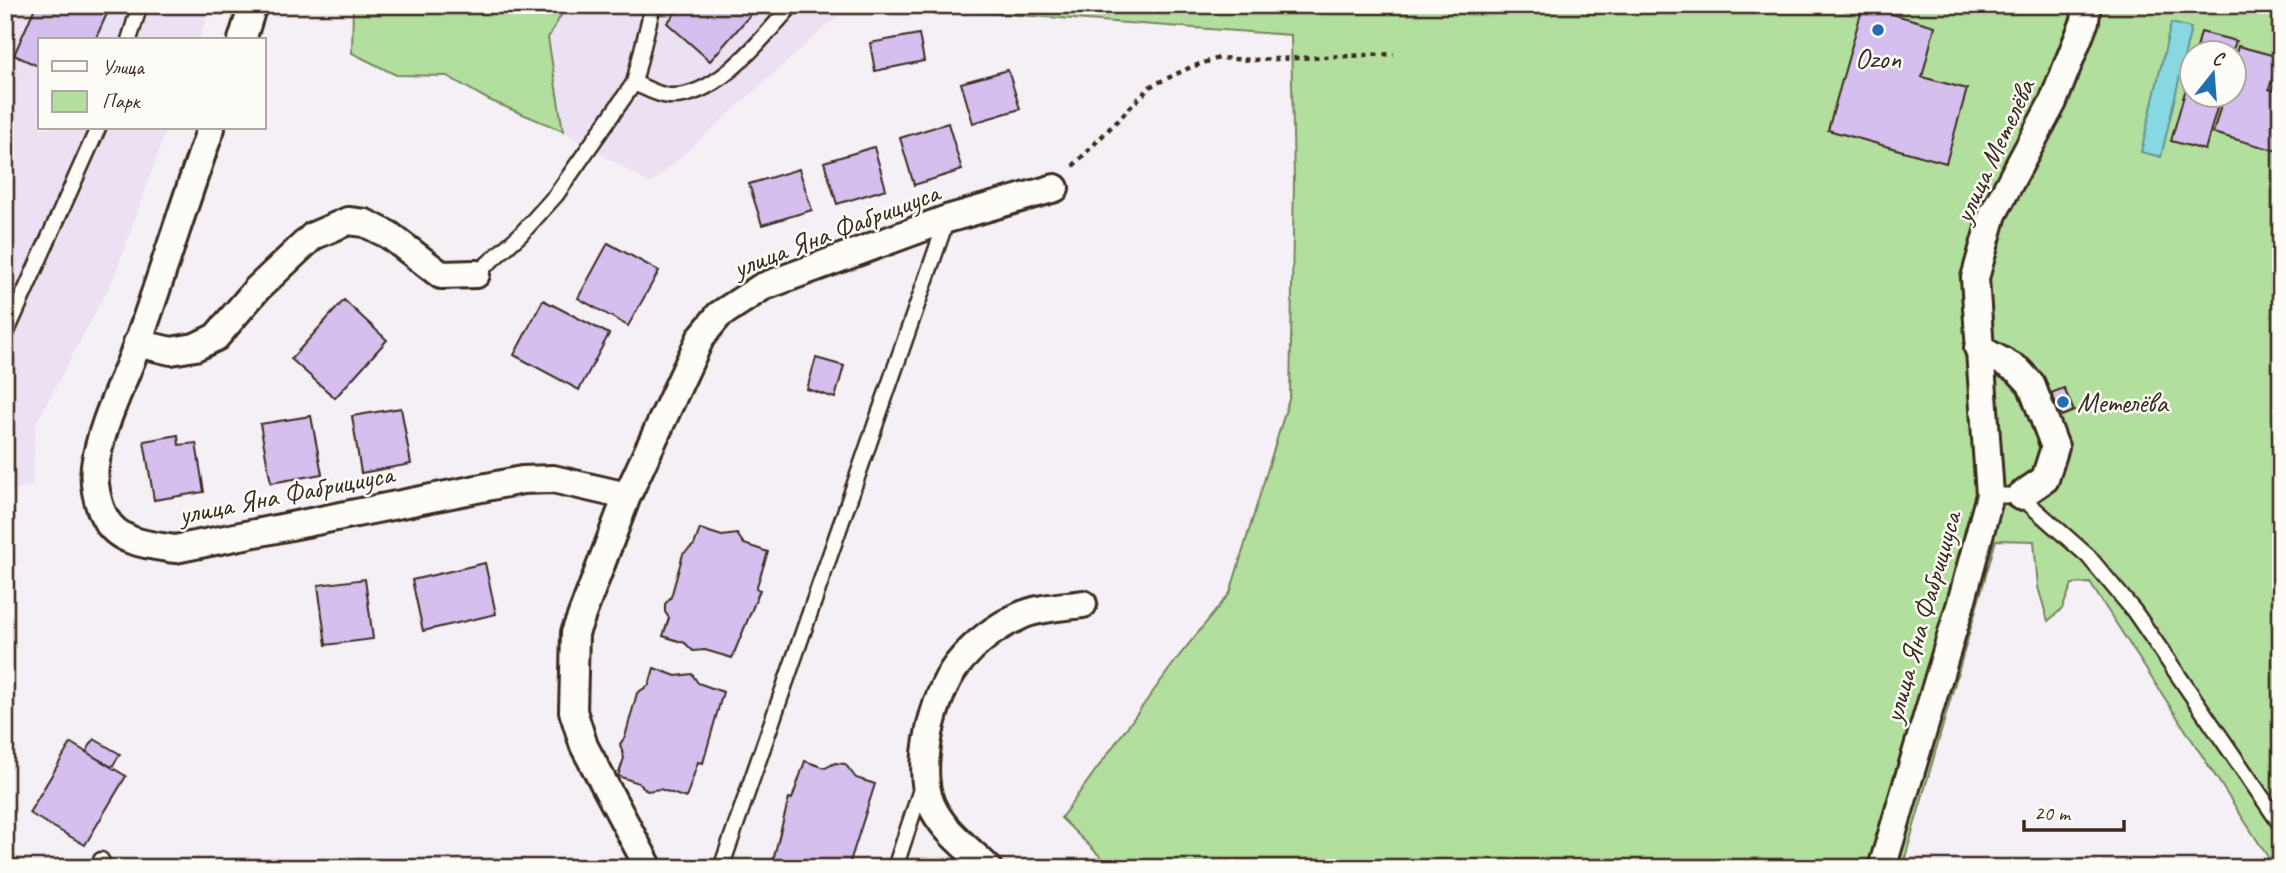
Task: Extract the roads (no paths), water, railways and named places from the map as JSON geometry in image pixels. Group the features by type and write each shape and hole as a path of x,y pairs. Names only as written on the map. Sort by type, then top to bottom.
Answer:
{"street":[{"path":"243,38 253,5"},
{"name":"улица Метелёва","path":"1990,495 1975,278 1993,214 2053,102 2085,21 2087,5"},
{"name":"улица Яна Фабрициуса","path":"210,130 138,343 115,392 95,467 95,485 105,518 118,534 143,545 174,549 522,480 553,479 627,496"},
{"name":"улица Яна Фабрициуса","path":"649,868 584,746 573,711 575,633 627,496 701,337 719,315 762,286 947,219 1055,188"},
{"path":"138,343 171,351 195,347 216,337 257,289 313,236 348,221 365,223 389,234 441,275 476,274"},
{"path":"1978,348 2018,370 2031,384 2054,447 2045,479 2020,496"},
{"name":"улица Яна Фабрициуса","path":"1882,868 1961,603 1990,495"},
{"path":"988,868 941,822 931,802 925,775 934,717 955,668 984,637 1022,614 1083,604"}],"lane":[{"path":"130,38 140,5"},
{"path":"476,274 520,235 556,195 634,83 653,5"},
{"path":"634,83 671,96 686,94 720,78 733,69 792,5"},
{"path":"5,335 97,130"},
{"path":"721,868 947,219"},
{"name":"улица Яна Фабрициуса","path":"1990,495 2020,496"},
{"path":"2020,496 2088,556 2134,611 2281,825"},
{"path":"895,868 925,775"}],"water":[{"path":"2171,23 2191,28 2189,38 2178,38 2178,84 2161,157 2141,152"}],"place":[{"name":"Ozon","path":"1878,30"},
{"name":"Метелёва","path":"2063,402"}]}
